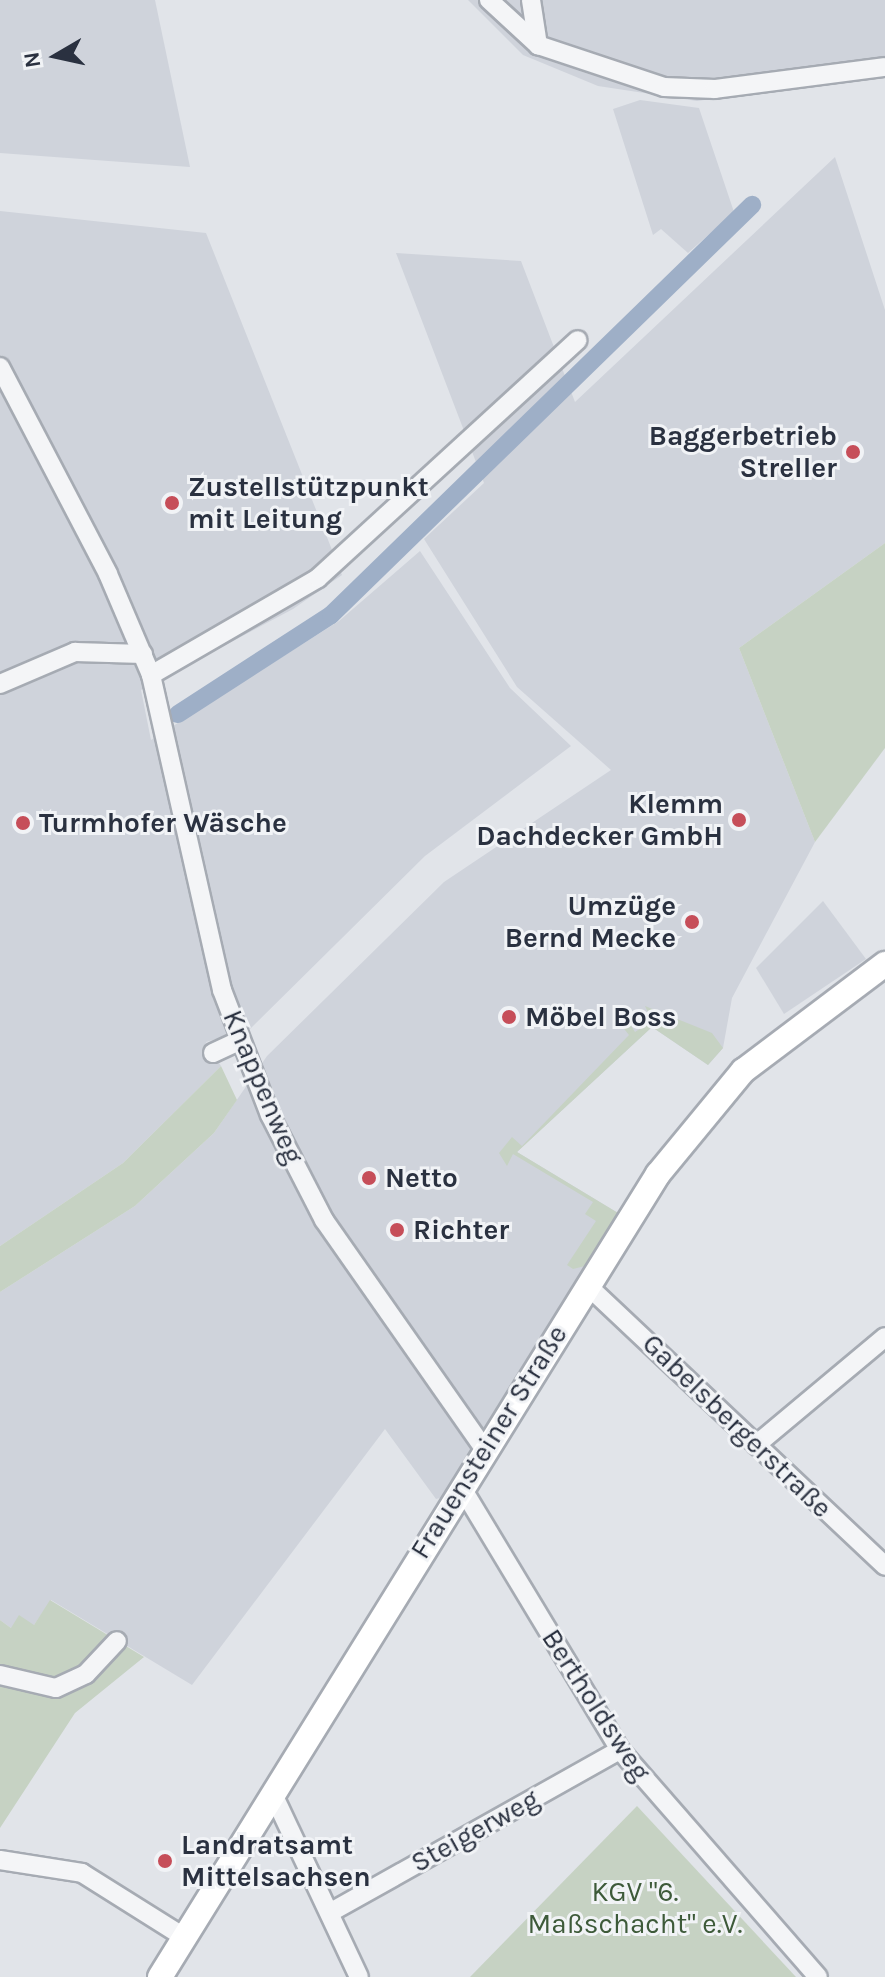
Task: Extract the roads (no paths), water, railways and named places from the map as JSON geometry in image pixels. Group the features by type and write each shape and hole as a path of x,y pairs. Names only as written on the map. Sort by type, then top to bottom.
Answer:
{"main road":[{"name":"Frauensteiner Straße","path":"160,1977 588,1286 723,1091 885,964"}],"street":[{"path":"489,0 538,45 627,78 694,90 885,67"},
{"path":"531,0 538,45"},
{"path":"151,675 318,578 578,340"},
{"name":"Knappenweg","path":"0,367 151,675 239,1041 324,1220 486,1451"},
{"path":"0,684 42,662 94,650 143,654"},
{"path":"213,1053 239,1041"},
{"name":"Gabelsbergerstraße","path":"588,1286 885,1566"},
{"path":"756,1445 885,1337"},
{"name":"Bertholdsweg","path":"462,1488 620,1750 818,1977"},
{"path":"0,1675 56,1688 86,1674 117,1641"},
{"name":"Steigerweg","path":"331,1912 620,1750"},
{"path":"272,1792 359,1977"},
{"path":"0,1860 82,1873 184,1937"}],"waterway":[{"path":"178,714 331,615 752,205"}],"place":[{"name":"Baggerbetrieb Streller","path":"853,452"},
{"name":"Zustellstützpunkt mit Leitung","path":"172,503"},
{"name":"Klemm Dachdecker GmbH","path":"739,820"},
{"name":"Turmhofer Wäsche","path":"23,823"},
{"name":"Umzüge Bernd Mecke","path":"692,922"},
{"name":"Möbel Boss","path":"509,1017"},
{"name":"Netto","path":"369,1178"},
{"name":"Richter","path":"397,1230"},
{"name":"Landratsamt Mittelsachsen","path":"165,1861"}],"park label":[{"name":"KGV \"6. Maßschacht\" e.V.","path":"635,1908"}]}
